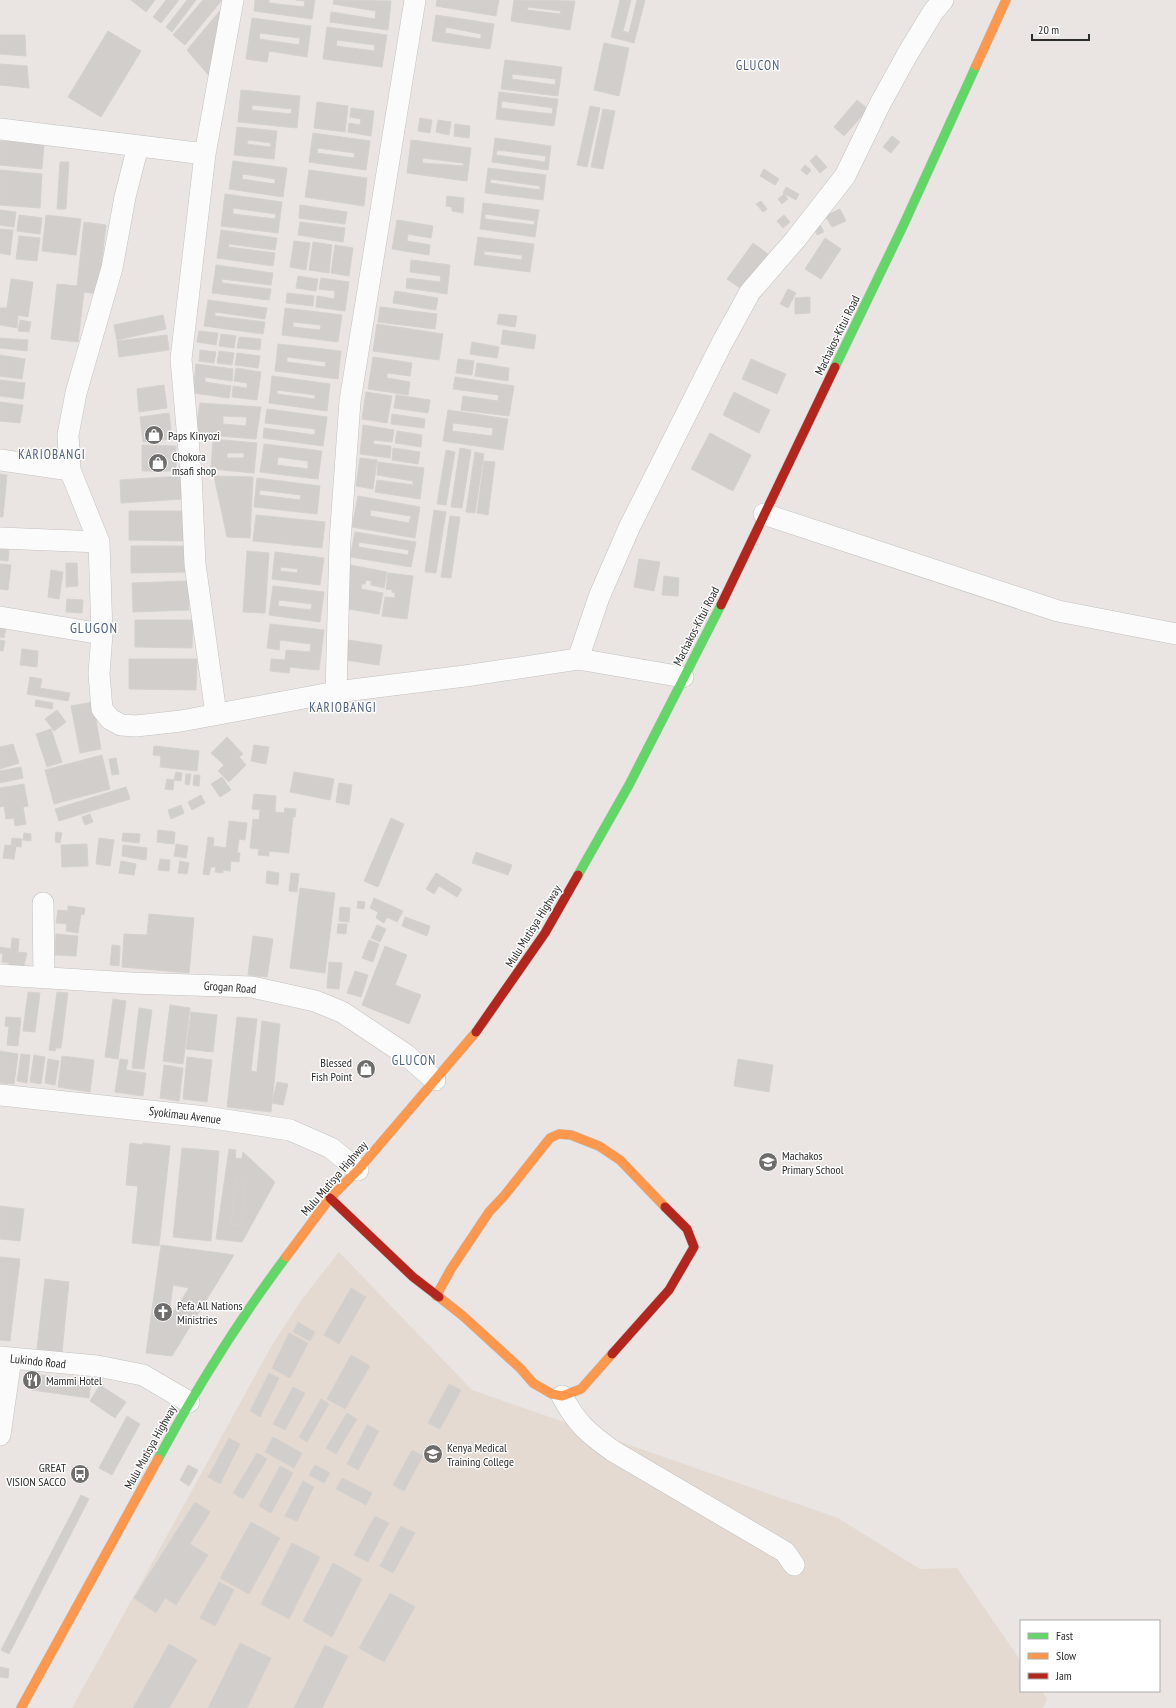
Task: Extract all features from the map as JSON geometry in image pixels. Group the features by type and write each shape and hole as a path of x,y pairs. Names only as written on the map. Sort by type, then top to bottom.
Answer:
{"main road":[{"name":"Machakos-Kitui Road","path":"683,678 725,597 903,226 1006,0"},
{"name":"Mulu Mutisya Highway","path":"21,1708 188,1402 260,1292 330,1198 358,1170 474,1036 545,933 629,785 683,678"},
{"path":"330,1198 413,1277 436,1296 463,1316 520,1368 533,1383 552,1394 562,1396 581,1389 669,1290 694,1247 687,1229 620,1160 599,1146 571,1135 559,1134 550,1138 504,1196 489,1212 451,1269 436,1296"}],"street":[{"path":"216,714 195,564 191,474 181,359 205,154 233,0"},
{"path":"336,692 340,541 350,401 415,0"},
{"path":"578,659 599,597 629,528 722,343 750,292 795,240 845,176 880,104 933,12 943,0"},
{"path":"0,129 205,154"},
{"path":"138,146 125,197 112,268 76,393 68,435 70,470 99,542 102,634 99,674 102,709 110,719 121,725 136,726 181,721 336,692 465,676 578,659 683,678"},
{"path":"0,460 70,470"},
{"path":"764,514 1058,611 1176,634"},
{"path":"0,538 99,542"},
{"path":"0,618 102,634"},
{"path":"43,903 44,977"},
{"name":"Grogan Road","path":"0,975 130,983 252,987 315,1001 342,1012 405,1054 435,1080"},
{"name":"Syokimau Avenue","path":"0,1095 206,1117 290,1130 331,1148 358,1170"},
{"path":"0,1435 5,1358"},
{"name":"Lukindo Road","path":"5,1358 97,1366 143,1374 188,1402"},
{"path":"562,1396 570,1413 592,1436 620,1455 785,1552 794,1564"}],"shaded area":[{"name":"Kenya Medical Training College","path":"339,1252 472,1390 838,1518 920,1569 957,1568 1020,1660 1020,1692 1043,1692 1047,1699 1043,1708 72,1708 272,1345 303,1298"}],"building":[{"path":"131,0 155,0 146,12"},
{"path":"166,0 179,0 161,23 153,17"},
{"path":"187,0 196,0 172,32 166,27"},
{"path":"203,0 222,0 185,45 173,35"},
{"path":"255,0 269,0 269,3 304,7 305,1 296,0 315,0 312,19 254,11"},
{"path":"334,0 391,1 388,30 330,22 331,12 375,19 376,11 333,4"},
{"path":"437,0 499,0 496,16 436,6"},
{"path":"514,0 575,1 570,30 511,21","holes":["528,7 561,11 560,14 527,10"]},
{"path":"620,0 631,0 623,31 629,33 637,0 645,0 634,43 611,37"},
{"path":"223,7 210,77 187,50"},
{"path":"436,15 494,24 490,49 432,41","holes":["446,27 481,34 481,39 445,33"]},
{"path":"252,18 311,26 307,57 269,51 267,62 246,59","holes":["260,33 300,38 299,45 259,39"]},
{"path":"327,27 387,35 382,67 323,59","holes":["337,40 375,45 374,51 336,46"]},
{"path":"108,31 141,51 101,117 68,97"},
{"path":"0,35 25,35 26,56 0,54"},
{"path":"604,43 629,48 619,96 594,90"},
{"path":"505,60 562,67 558,96 501,89","holes":["512,74 556,79 555,85 512,79"]},
{"path":"0,64 27,66 29,88 0,85"},
{"path":"241,90 300,96 297,128 238,122","holes":["252,105 292,109 291,114 252,110"]},
{"path":"499,92 558,99 554,126 496,119","holes":["502,101 553,108 552,114 501,108"]},
{"path":"857,100 868,109 844,136 834,127"},
{"path":"317,102 348,106 345,132 314,128"},
{"path":"590,106 600,108 587,167 577,165"},
{"path":"351,108 374,111 371,136 348,132 349,123 360,125 361,119 350,117"},
{"path":"603,109 615,111 603,169 591,167"},
{"path":"420,118 432,120 430,133 418,131"},
{"path":"438,120 451,122 449,135 436,132"},
{"path":"455,124 470,126 469,138 454,136"},
{"path":"237,127 277,131 274,159 234,155","holes":["248,140 271,143 270,147 247,144"]},
{"path":"313,133 370,141 366,170 309,162","holes":["318,148 355,153 354,158 317,153"]},
{"path":"892,136 900,142 891,153 883,147"},
{"path":"495,138 551,146 548,170 492,162","holes":["497,150 546,156 545,162 496,155"]},
{"path":"411,140 471,148 467,181 407,173","holes":["423,158 463,163 464,166 422,163"]},
{"path":"0,141 44,144 42,169 0,165"},
{"path":"816,155 827,167 820,173 810,161"},
{"path":"233,161 287,168 283,197 229,189","holes":["243,174 275,179 275,184 242,179"]},
{"path":"60,162 69,162 66,209 57,209"},
{"path":"805,165 811,170 807,175 801,170"},
{"path":"488,168 546,175 543,200 485,193","holes":["491,179 540,186 540,190 490,183"]},
{"path":"764,169 779,179 775,185 760,176"},
{"path":"0,170 42,174 40,208 0,205"},
{"path":"309,170 367,178 364,206 305,197"},
{"path":"786,187 799,194 796,200 783,193"},
{"path":"225,194 282,202 278,233 221,226","holes":["233,208 276,214 275,219 233,214"]},
{"path":"784,194 788,199 782,204 778,199"},
{"path":"447,196 464,198 463,213 452,211 452,207 446,206"},
{"path":"761,201 767,209 763,212 756,204"},
{"path":"483,203 539,210 535,237 480,229","holes":["485,214 535,221 534,225 485,219"]},
{"path":"300,205 347,212 345,224 299,218"},
{"path":"840,209 846,221 832,227 825,216"},
{"path":"0,210 16,212 14,227 0,225"},
{"path":"19,215 42,218 40,234 17,231"},
{"path":"46,215 81,219 76,255 42,251"},
{"path":"784,215 790,222 783,228 777,221"},
{"path":"397,220 433,226 431,238 408,234 407,241 430,245 429,255 392,249"},
{"path":"84,222 106,225 98,294 84,292 78,342 51,339 57,284 77,286"},
{"path":"300,222 345,228 343,242 298,235"},
{"path":"819,223 824,232 817,235 813,226"},
{"path":"0,229 13,230 10,255 0,253"},
{"path":"221,230 277,238 275,250 229,244 228,247 275,253 273,266 217,258"},
{"path":"19,236 40,238 37,261 16,259"},
{"path":"478,237 534,244 530,272 474,265","holes":["484,251 522,255 522,260 484,255"]},
{"path":"825,238 841,249 821,279 805,269"},
{"path":"294,241 310,243 306,270 290,267"},
{"path":"313,242 332,245 329,273 309,270"},
{"path":"753,243 768,254 743,290 727,279"},
{"path":"335,245 353,248 349,276 331,273"},
{"path":"411,260 450,265 447,294 406,288 407,278 440,282 441,276 410,272"},
{"path":"216,265 273,273 271,285 222,279 222,283 271,289 269,300 212,293"},
{"path":"298,276 318,279 316,291 296,288"},
{"path":"321,278 349,282 345,311 316,307 317,296 334,299 335,291 319,289"},
{"path":"11,279 33,282 28,317 18,315 17,328 0,325 0,308 7,308"},
{"path":"788,289 796,293 788,308 780,304"},
{"path":"395,291 438,298 436,310 393,303"},
{"path":"287,293 314,296 313,306 286,303"},
{"path":"810,297 810,313 795,314 795,298"},
{"path":"208,300 267,308 265,319 215,312 215,316 265,322 263,334 204,326"},
{"path":"380,307 437,314 435,329 378,322"},
{"path":"285,308 342,315 338,342 282,335","holes":["293,322 321,325 320,330 293,327"]},
{"path":"499,314 517,316 515,327 497,324"},
{"path":"163,315 166,329 117,340 114,325"},
{"path":"20,320 31,322 29,332 18,331"},
{"path":"377,324 443,334 439,360 373,351"},
{"path":"503,330 536,335 534,349 501,344"},
{"path":"199,331 218,333 216,345 197,342"},
{"path":"221,334 236,336 234,348 219,346"},
{"path":"167,335 169,350 119,357 117,341"},
{"path":"239,337 261,339 260,350 237,348"},
{"path":"0,338 28,340 27,351 0,348"},
{"path":"472,342 499,347 497,358 470,354"},
{"path":"278,344 341,351 338,379 275,371","holes":["287,357 326,362 325,367 287,362"]},
{"path":"200,350 216,352 214,363 199,361"},
{"path":"219,351 234,353 232,365 217,363"},
{"path":"237,353 260,356 258,368 235,365"},
{"path":"0,355 25,359 22,379 0,376"},
{"path":"373,357 412,363 410,376 387,373 387,378 410,382 408,395 368,389"},
{"path":"458,359 474,361 472,375 456,373"},
{"path":"751,359 786,374 777,394 742,379"},
{"path":"477,363 509,368 508,381 475,376"},
{"path":"196,364 233,369 232,381 205,377 205,382 231,386 229,398 193,393"},
{"path":"236,368 261,372 257,400 232,397 233,386 247,388 247,383 234,381"},
{"path":"272,376 330,384 327,411 269,403","holes":["277,390 315,395 315,399 277,394"]},
{"path":"455,377 514,386 509,416 461,410 463,396 498,401 499,395 453,389"},
{"path":"0,380 25,383 23,399 0,396"},
{"path":"164,385 167,408 139,412 137,389"},
{"path":"366,392 392,396 387,423 362,419"},
{"path":"734,392 770,410 759,433 723,415"},
{"path":"396,395 430,400 428,413 394,408"},
{"path":"0,402 23,405 20,423 0,421"},
{"path":"200,403 261,407 256,439 195,434","holes":["223,416 247,417 246,426 223,424"]},
{"path":"267,409 327,417 323,446 263,438 264,428 315,435 315,429 265,423"},
{"path":"448,410 508,419 503,450 443,441","holes":["453,423 493,428 492,436 452,431"]},
{"path":"169,413 172,439 143,442 140,417"},
{"path":"392,414 425,419 424,428 391,424"},
{"path":"363,425 394,430 392,442 374,440 373,444 391,446 390,458 360,454"},
{"path":"397,431 422,435 421,447 395,443"},
{"path":"710,433 751,455 733,491 691,469"},
{"path":"213,439 257,443 254,473 211,469","holes":["227,453 244,453 244,458 227,458"]},
{"path":"264,444 322,451 318,479 260,472","holes":["278,457 308,461 308,469 277,465"]},
{"path":"142,445 176,446 176,471 142,471"},
{"path":"393,448 420,452 418,464 392,460"},
{"path":"460,448 471,450 462,508 451,507"},
{"path":"446,450 455,452 446,505 437,504"},
{"path":"475,452 484,454 475,513 466,512"},
{"path":"360,458 377,460 373,489 356,486"},
{"path":"484,461 495,462 488,515 477,513"},
{"path":"378,462 424,468 420,499 375,492 377,480 413,485 413,481 377,475"},
{"path":"0,474 7,475 3,517 0,517"},
{"path":"182,476 183,499 121,503 120,480"},
{"path":"214,476 253,477 250,538 227,537"},
{"path":"257,478 320,486 317,514 254,507","holes":["260,490 301,495 300,500 259,495"]},
{"path":"358,496 420,507 415,538 352,527","holes":["371,510 411,516 409,523 370,516"]},
{"path":"434,510 446,512 436,573 425,572"},
{"path":"129,511 186,511 185,541 129,540"},
{"path":"256,515 325,522 322,548 253,541"},
{"path":"450,516 460,517 451,578 441,577"},
{"path":"355,532 416,542 411,567 350,557","holes":["359,542 409,550 408,555 358,547"]},
{"path":"131,546 188,546 189,572 131,573"},
{"path":"0,549 9,550 8,561 0,560"},
{"path":"247,551 269,553 265,613 243,612"},
{"path":"275,552 324,558 320,585 272,579","holes":["281,567 298,569 297,573 280,571"]},
{"path":"639,559 660,562 654,591 634,587"},
{"path":"66,563 77,563 78,586 66,587"},
{"path":"0,564 11,565 8,590 0,589"},
{"path":"350,565 387,572 384,588 371,585 371,581 366,580 365,584 362,584 361,589 383,593 379,614 342,608"},
{"path":"51,570 63,572 59,599 48,597"},
{"path":"388,573 413,576 407,619 382,616 385,597 395,598 395,593 392,592 393,590 386,589"},
{"path":"664,576 679,578 678,596 662,595"},
{"path":"188,581 189,610 133,612 132,583"},
{"path":"273,586 324,592 320,622 269,615","holes":["279,600 312,604 311,610 278,606"]},
{"path":"67,599 83,600 82,613 66,612"},
{"path":"0,620 7,622 4,638 0,637"},
{"path":"135,620 193,620 192,648 135,647"},
{"path":"270,624 324,630 319,670 290,667 289,673 270,671 271,659 285,660 286,650 310,652 311,644 280,640 279,650 267,648"},
{"path":"0,640 5,641 3,651 0,651"},
{"path":"348,640 382,645 379,665 345,660"},
{"path":"22,649 38,651 37,667 20,665"},
{"path":"129,659 197,659 196,690 129,689"},
{"path":"30,677 42,679 40,688 70,693 68,701 27,694"},
{"path":"36,700 53,703 52,709 35,706"},
{"path":"93,702 101,749 80,753 71,706"},
{"path":"57,710 66,722 54,731 45,719"},
{"path":"51,729 62,762 47,767 36,734"},
{"path":"227,737 243,754 239,757 246,765 229,782 218,771 224,765 211,753"},
{"path":"13,744 19,763 0,769 0,747"},
{"path":"254,745 269,747 266,764 251,761"},
{"path":"154,746 199,751 197,771 160,767 161,756 153,755"},
{"path":"102,755 110,789 54,804 45,770"},
{"path":"116,758 119,774 112,775 109,759"},
{"path":"21,767 23,778 0,783 0,771"},
{"path":"176,772 182,773 181,781 174,780"},
{"path":"294,772 334,779 330,800 290,792"},
{"path":"186,774 191,774 189,785 185,784"},
{"path":"194,775 200,775 199,786 193,785"},
{"path":"222,777 231,790 220,797 211,784"},
{"path":"167,779 174,780 173,790 165,789"},
{"path":"339,783 352,785 349,805 336,802"},
{"path":"24,784 28,806 23,807 26,824 15,826 14,818 6,819 4,806 0,807 0,788"},
{"path":"126,787 130,799 59,821 55,809"},
{"path":"254,794 276,796 275,812 284,813 285,808 296,809 295,817 293,817 289,853 269,851 269,856 258,855 259,849 250,848 253,819 259,820 260,810 252,809"},
{"path":"201,795 205,803 192,810 188,802"},
{"path":"181,805 184,813 171,819 168,810"},
{"path":"90,814 93,822 85,825 82,817"},
{"path":"391,818 404,824 378,887 364,881"},
{"path":"229,821 247,823 245,840 239,839 237,853 240,853 239,862 231,861 230,871 223,870 223,873 215,872 216,867 211,867 209,875 203,874 208,837 214,838 213,846 226,848"},
{"path":"158,830 175,832 174,844 157,842"},
{"path":"56,832 62,833 60,843 55,842"},
{"path":"24,833 31,834 31,841 23,840"},
{"path":"123,833 140,834 139,843 122,841"},
{"path":"12,838 22,839 21,847 11,846"},
{"path":"99,838 114,840 110,866 96,864"},
{"path":"87,844 88,866 62,867 61,845"},
{"path":"176,844 188,846 186,858 174,856"},
{"path":"5,845 16,846 14,859 3,858"},
{"path":"123,845 147,848 146,860 122,856"},
{"path":"476,852 512,865 508,875 472,863"},
{"path":"160,859 170,860 169,871 158,870"},
{"path":"121,861 136,864 134,875 119,873"},
{"path":"180,861 189,863 187,874 178,873"},
{"path":"267,871 279,873 278,885 266,883"},
{"path":"291,873 299,874 297,892 289,891"},
{"path":"436,873 462,889 457,897 439,886 434,894 426,889"},
{"path":"300,888 335,893 325,973 290,968"},
{"path":"374,898 403,911 397,922 387,917 384,923 376,918 378,912 370,908"},
{"path":"358,901 365,902 364,909 357,908"},
{"path":"68,906 85,908 84,915 81,914 78,933 66,931 67,924 56,923 58,910 68,911"},
{"path":"340,907 350,908 349,922 339,921"},
{"path":"149,914 194,918 189,973 122,967 124,934 147,935"},
{"path":"405,917 430,926 427,936 402,926"},
{"path":"338,924 347,924 346,934 337,933"},
{"path":"377,925 386,929 380,942 371,938"},
{"path":"56,934 78,936 76,956 55,955"},
{"path":"253,936 273,939 267,977 248,975"},
{"path":"12,938 19,939 18,952 27,953 23,969 9,968 9,963 2,962 3,954 0,953 0,947 11,949"},
{"path":"369,940 379,944 373,962 362,958"},
{"path":"112,945 120,946 119,966 110,965"},
{"path":"385,946 407,955 395,985 421,995 409,1024 362,1005"},
{"path":"329,962 342,963 339,989 327,988"},
{"path":"355,971 368,975 361,997 347,993"},
{"path":"28,992 40,993 35,1032 23,1031"},
{"path":"57,992 68,993 61,1048 56,1048 55,1051 49,1050"},
{"path":"113,999 126,1001 118,1059 105,1057"},
{"path":"170,1005 190,1008 183,1064 163,1061"},
{"path":"139,1008 152,1010 144,1069 132,1068"},
{"path":"191,1012 217,1015 213,1052 186,1049"},
{"path":"6,1017 21,1018 18,1046 7,1045 9,1027 5,1026"},
{"path":"237,1017 257,1019 251,1071 257,1072 262,1021 280,1024 271,1112 227,1107"},
{"path":"0,1051 18,1054 14,1084 0,1083"},
{"path":"21,1054 30,1055 27,1083 17,1081"},
{"path":"34,1055 45,1057 41,1084 30,1082"},
{"path":"62,1056 94,1060 90,1092 58,1087"},
{"path":"187,1057 212,1060 207,1102 183,1099"},
{"path":"48,1059 59,1061 55,1085 45,1083"},
{"path":"120,1059 128,1060 126,1070 146,1073 143,1096 115,1092"},
{"path":"738,1059 773,1065 769,1092 734,1086"},
{"path":"164,1065 183,1068 179,1101 160,1098"},
{"path":"277,1082 288,1084 283,1105 272,1103"},
{"path":"130,1143 170,1146 159,1246 132,1243 138,1186 126,1185"},
{"path":"182,1148 219,1151 211,1241 173,1237"},
{"path":"229,1149 236,1150 235,1158 242,1159 243,1152 275,1182 242,1242 216,1239","holes":["236,1177 246,1179 241,1225 231,1224"]},
{"path":"236,1177 246,1179 241,1225 231,1224"},
{"path":"0,1206 24,1209 20,1241 0,1239"},
{"path":"161,1245 234,1255 172,1356 146,1353","holes":["173,1285 189,1288 168,1320"]},
{"path":"0,1257 20,1259 10,1341 0,1340"},
{"path":"45,1279 69,1282 62,1352 37,1349"},
{"path":"351,1288 366,1297 339,1344 324,1335"},
{"path":"298,1322 315,1332 310,1341 293,1332"},
{"path":"289,1333 308,1343 290,1378 272,1368"},
{"path":"351,1355 370,1366 345,1409 327,1399"},
{"path":"269,1373 279,1378 260,1417 250,1411"},
{"path":"34,1374 91,1382 89,1398 32,1390"},
{"path":"449,1384 461,1390 440,1429 428,1423"},
{"path":"100,1385 126,1402 115,1418 90,1401"},
{"path":"293,1387 305,1393 285,1430 273,1424"},
{"path":"321,1399 329,1404 307,1442 299,1437"},
{"path":"347,1413 357,1419 336,1454 326,1448"},
{"path":"127,1416 140,1424 112,1475 99,1468"},
{"path":"367,1425 379,1431 358,1470 347,1464"},
{"path":"273,1437 302,1453 294,1468 265,1452"},
{"path":"229,1438 240,1444 220,1484 208,1477"},
{"path":"412,1450 423,1456 404,1491 393,1485"},
{"path":"257,1453 267,1459 243,1499 233,1493"},
{"path":"188,1465 198,1470 189,1486 180,1480"},
{"path":"315,1465 330,1473 324,1483 309,1475"},
{"path":"280,1466 293,1473 271,1513 259,1506"},
{"path":"342,1478 372,1493 366,1505 336,1489"},
{"path":"303,1481 314,1487 297,1521 285,1516"},
{"path":"81,1495 89,1499 9,1654 1,1650"},
{"path":"195,1502 210,1512 190,1544 208,1555 176,1605 165,1598 156,1613 134,1598"},
{"path":"375,1516 389,1523 368,1562 354,1555"},
{"path":"251,1522 280,1538 249,1594 220,1578"},
{"path":"401,1526 415,1533 393,1573 380,1566"},
{"path":"292,1543 320,1557 289,1619 261,1604"},
{"path":"333,1563 362,1579 332,1637 303,1621"},
{"path":"219,1582 234,1590 215,1626 200,1618"},
{"path":"390,1593 415,1607 384,1662 359,1648"},
{"path":"240,1643 271,1658 247,1708 208,1708"},
{"path":"169,1644 197,1660 169,1708 133,1708"},
{"path":"325,1645 348,1656 322,1708 294,1708"},
{"path":"0,1667 9,1669 8,1678 0,1677"}],"traffic: fast":[{"path":"835,367 903,226 976,66"},
{"path":"578,875 629,785 721,605"},
{"path":"158,1459 218,1356 268,1281 286,1257"}],"traffic: slow":[{"path":"976,66 1006,0"},
{"path":"286,1257 330,1198 358,1170 476,1032"},
{"path":"436,1296 451,1269 489,1212 504,1196 550,1138 559,1134 571,1135 599,1146 620,1160 665,1207"},
{"path":"439,1297 463,1316 520,1368 533,1383 552,1394 562,1396 581,1389 612,1354"},
{"path":"21,1708 158,1459"}],"traffic: jam":[{"path":"721,605 835,367"},
{"path":"476,1032 545,933 578,875"},
{"path":"330,1198 413,1277 439,1297"},
{"path":"612,1354 669,1290 694,1247 687,1229 665,1207"}],"place":[{"name":"Paps Kinyozi","path":"154,435"},
{"name":"Chokora msafi shop","path":"158,463"},
{"name":"Blessed Fish Point","path":"366,1069"},
{"name":"Machakos Primary School","path":"768,1162"},
{"name":"Pefa All Nations Ministries","path":"163,1312"},
{"name":"Mammi Hotel","path":"32,1380"},
{"name":"Kenya Medical Training College","path":"433,1454"},
{"name":"GREAT VISION SACCO","path":"80,1474"}],"district":[{"name":"GLUCON","path":"758,65"},
{"name":"KARIOBANGI","path":"52,454"},
{"name":"GLUGON","path":"94,628"},
{"name":"KARIOBANGI","path":"343,707"},
{"name":"GLUCON","path":"414,1060"}]}
